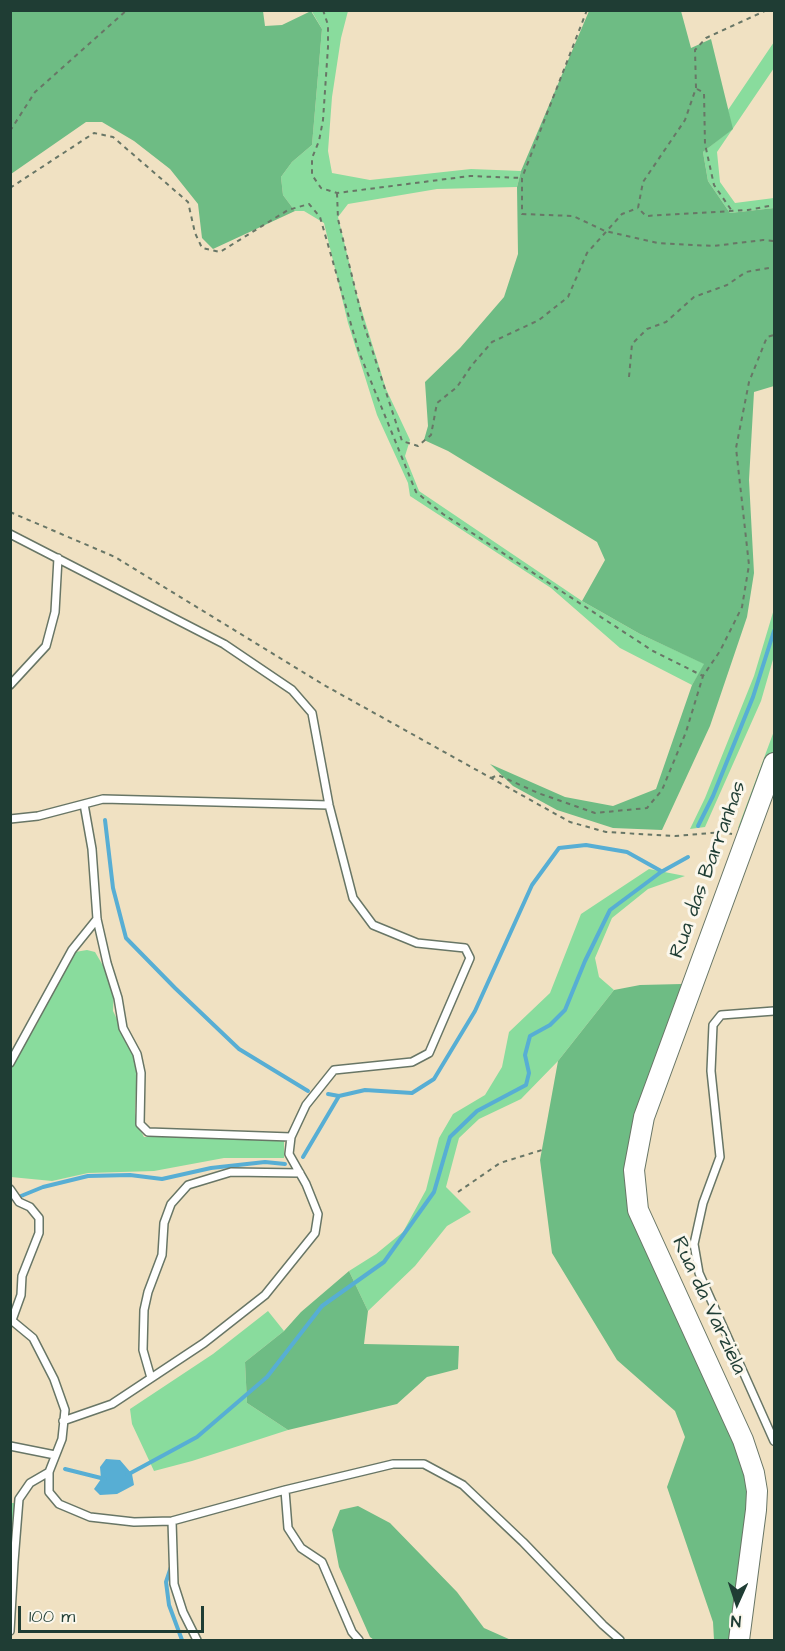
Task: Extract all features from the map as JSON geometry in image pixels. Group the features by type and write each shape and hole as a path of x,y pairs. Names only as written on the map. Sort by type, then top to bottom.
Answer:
{"main road":[{"name":"Rua das Barranhas","path":"688,995 774,763"},
{"name":"Rua da Varziela","path":"688,995 644,1117 637,1145 634,1189 638,1210 743,1440 754,1473 758,1491 739,1641"}],"lane":[{"path":"10,534 224,644 292,690 312,713 329,806 353,898 373,925 417,943 465,948 470,958 429,1053 412,1062 333,1070 306,1105 291,1137 289,1154 318,1214 315,1233 265,1295 204,1343 112,1404 63,1421"},
{"path":"10,685 46,646 55,612 58,558"},
{"path":"10,819 38,816 103,800 329,806"},
{"path":"84,804 92,849 97,919 106,963 118,998 123,1028 137,1054 141,1073 140,1124 148,1132 291,1137"},
{"path":"10,1063 72,950 97,919"},
{"path":"774,1011 721,1015 713,1025 711,1071 720,1157 703,1203 694,1244 699,1273 774,1441"},
{"path":"151,1378 143,1350 144,1311 148,1292 162,1256 164,1223 171,1204 188,1185 231,1172 300,1173"},
{"path":"10,1189 19,1202 30,1207 39,1218 39,1233 22,1276 21,1295 11,1320 33,1338 54,1379 65,1410 62,1439 49,1472 49,1492 59,1504 90,1517 134,1522 172,1521 393,1464 424,1464 463,1485 523,1542 620,1641"},
{"path":"10,1446 55,1455"},
{"path":"10,1631 19,1499 30,1483 49,1472"},
{"path":"285,1490 288,1528 301,1548 322,1562 352,1632 359,1641"},
{"path":"10,1499 19,1499"},
{"path":"172,1521 174,1584 183,1612 197,1641"}],"path":[{"path":"10,131 35,92 127,10"},
{"path":"323,10 328,24 323,120 319,141 312,158 312,175 321,188 336,194 470,176 522,178"},
{"path":"587,10 522,178 522,214 573,216 605,231 658,243 713,246 774,240"},
{"path":"767,10 706,38 695,50 696,88 685,120 643,182 639,208 646,216 732,211 774,205"},
{"path":"696,88 704,93 705,144 714,185 732,211"},
{"path":"10,188 94,133 113,137 188,202 195,233 202,248 220,252 288,210 309,204 320,217 359,352 416,492 443,514 653,651 703,676"},
{"path":"336,194 338,219 364,325 402,441 418,446 431,435 437,403 457,387 492,342 540,320 568,297 587,253 622,214 639,208"},
{"path":"629,377 632,344 647,329 666,322 694,297 727,285 746,272 774,267"},
{"path":"490,778 498,775 538,793 595,813 647,808 662,790 686,732 703,676 720,651 742,607 749,565 736,448 750,382 768,337 774,335"},
{"path":"10,512 115,557 324,685 570,822 606,832 675,836 723,832 746,838"},
{"path":"458,1192 500,1163 545,1149"}],"green space":[{"path":"11,10 263,11 265,26 282,25 311,11 322,29 312,145 292,162 281,177 283,195 295,211 213,249 202,238 198,204 170,169 134,141 102,122 86,122 11,174"},
{"path":"311,10 348,11 341,38 332,97 328,151 332,173 370,180 471,169 521,171 517,187 437,189 348,204 338,217 357,295 386,389 410,440 405,456 419,491 582,601 640,634 705,664 692,685 620,648 551,588 410,496 408,483 377,415 348,323 324,223 304,211 295,211 283,195 281,177 292,162 312,145 322,29"},
{"path":"589,11 681,11 691,48 711,39 733,129 703,152 708,181 730,213 774,208 774,386 754,392 749,480 754,573 747,617 710,726 662,830 613,828 557,810 513,786 490,764 565,797 613,806 656,789 692,685 704,664 640,634 582,601 605,560 597,542 448,451 424,440 428,426 425,382 460,348 504,297 518,254 517,187 521,171"},
{"path":"774,42 774,68 717,152 720,182 735,203 774,198 774,208 730,213 708,181 703,152 732,129 728,110"},
{"path":"774,609 774,656 761,701 705,827 690,829 705,798 754,676"},
{"path":"774,731 774,749 743,829 738,828"},
{"path":"649,869 685,876 648,889 612,918 595,958 599,977 614,990 558,1061 521,1099 479,1119 459,1138 446,1187 471,1212 447,1226 415,1266 368,1311 349,1271 376,1254 403,1232 426,1190 439,1138 453,1114 485,1095 502,1067 509,1032 550,993 581,914"},
{"path":"87,950 95,952 105,969 114,991 113,1011 130,1045 137,1066 135,1113 144,1137 180,1136 284,1141 284,1158 224,1158 154,1171 88,1173 52,1181 11,1177 11,1065 37,1024 62,969 75,952"},
{"path":"682,984 644,1088 628,1165 735,1439 749,1495 733,1640 714,1640 713,1622 667,1487 685,1437 675,1411 617,1360 552,1253 540,1160 558,1061 614,990 640,985"},
{"path":"349,1271 368,1311 364,1344 459,1346 458,1369 427,1377 397,1404 288,1430 247,1403 245,1362 284,1331 301,1312"},
{"path":"268,1311 284,1331 245,1362 247,1403 288,1430 154,1471 132,1424 130,1409 213,1354"},
{"path":"11,1503 16,1503 11,1591"},
{"path":"358,1506 390,1523 457,1592 484,1628 511,1640 374,1640 370,1637 339,1567 332,1530 340,1510"}],"water":[{"path":"106,1459 120,1460 132,1474 134,1485 117,1494 100,1495 94,1489 101,1479 100,1467"}],"waterway":[{"path":"698,826 713,796 753,697 774,631"},
{"path":"105,820 113,888 126,938 239,1049 308,1091"},
{"path":"303,1157 339,1096 365,1090 412,1093 434,1079 475,1011 532,885 559,848 586,845 627,852 661,871"},
{"path":"127,1475 197,1437 267,1377 322,1306 384,1262 434,1192 450,1137 477,1111 526,1085 529,1073 525,1055 530,1036 550,1025 565,1010 585,961 610,910 661,872 688,857"},
{"path":"328,1094 339,1096"},
{"path":"21,1196 43,1187 88,1176 130,1175 162,1179 211,1168 265,1162 285,1164"},
{"path":"65,1469 105,1479"},
{"path":"171,1567 166,1582 169,1605 182,1640"}]}
